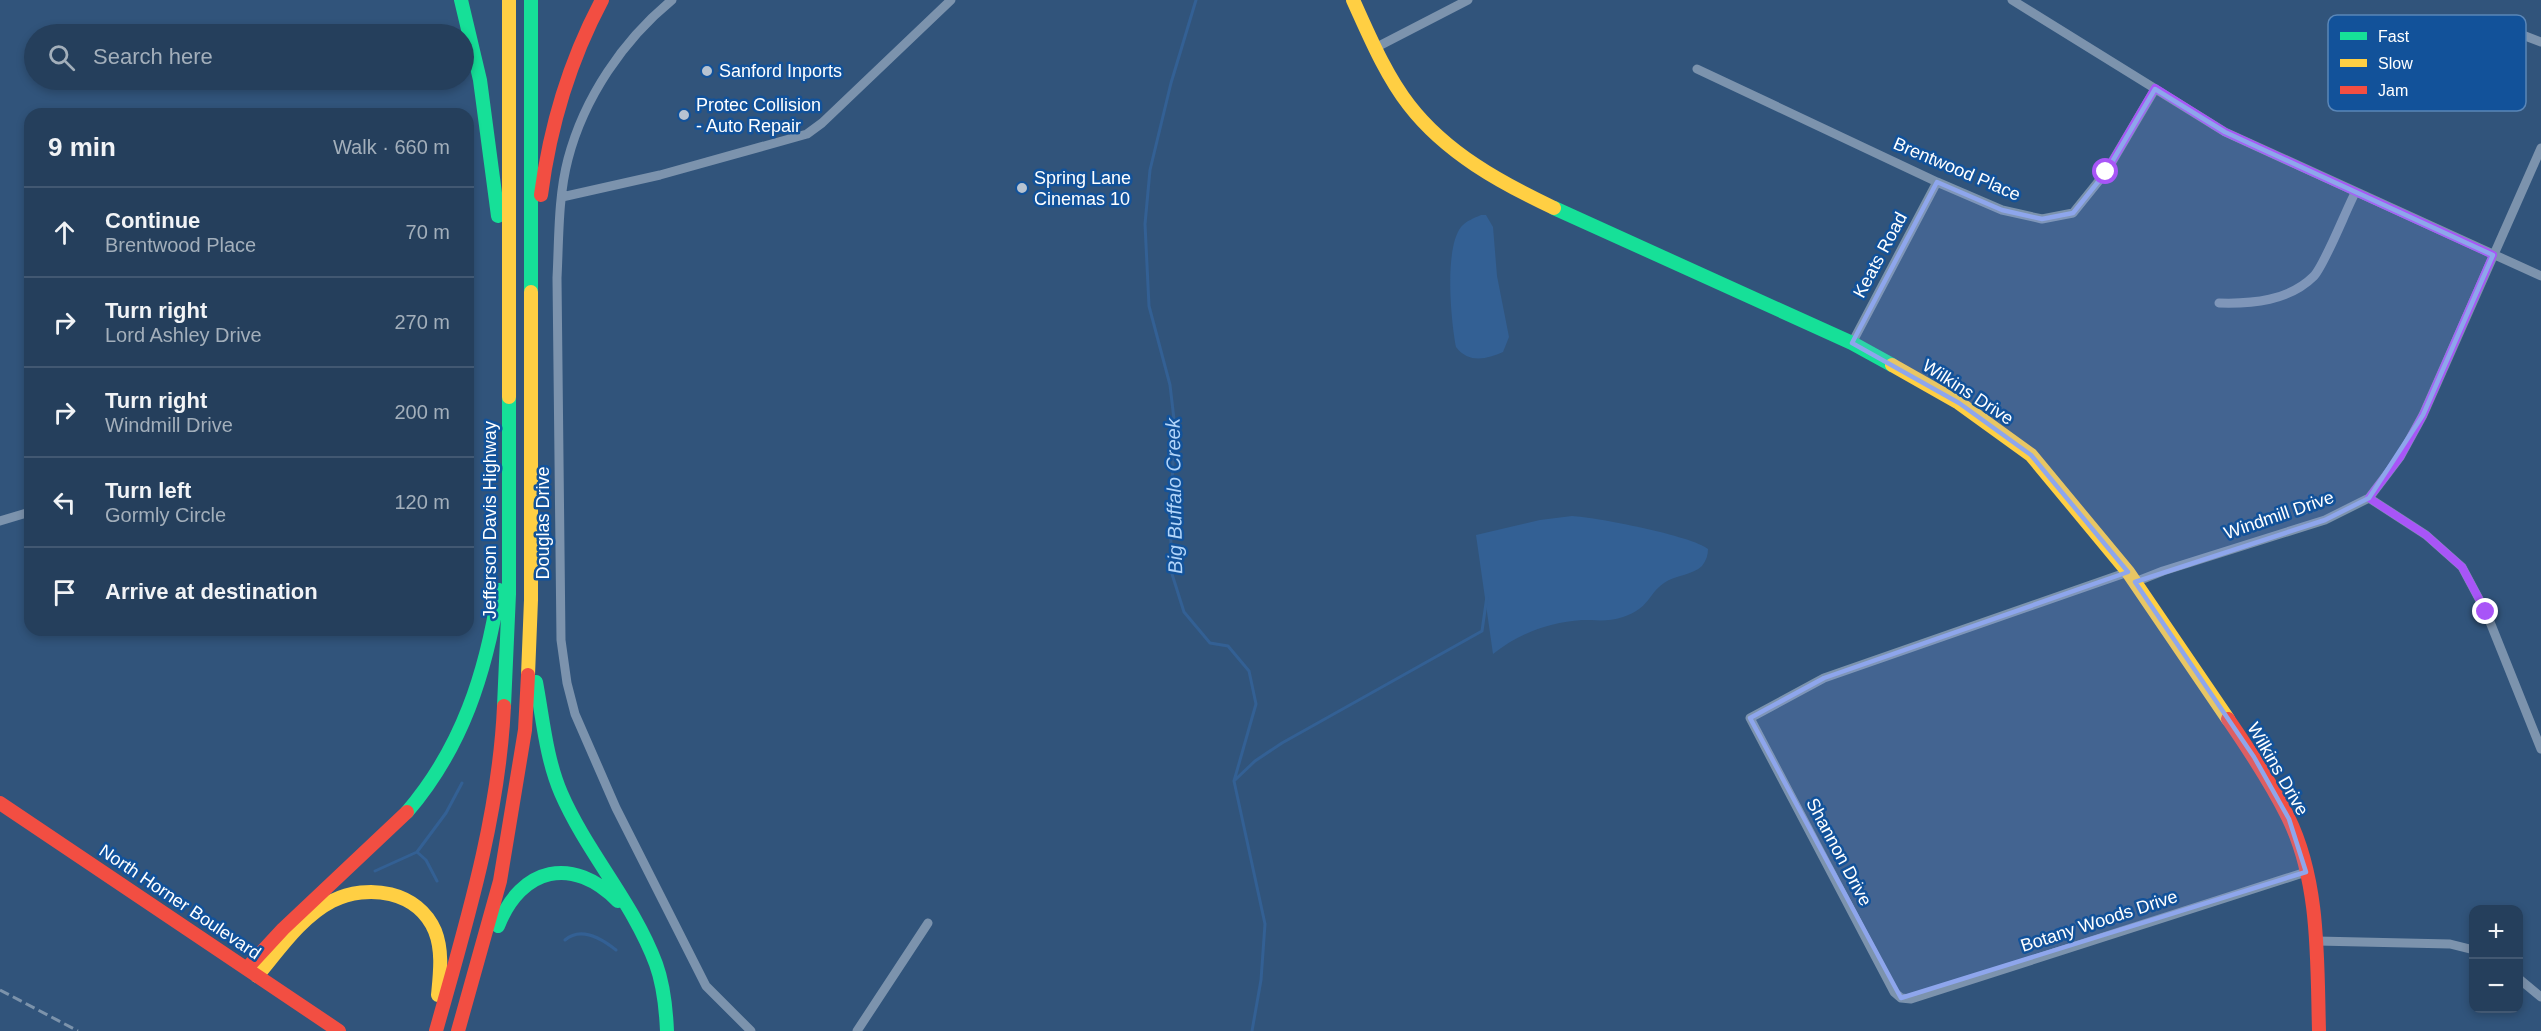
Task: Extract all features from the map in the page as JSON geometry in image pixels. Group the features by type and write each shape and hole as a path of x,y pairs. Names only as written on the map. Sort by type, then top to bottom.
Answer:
{"main road":[{"path":"461,0 467,24"},
{"name":"Jefferson Davis Highway","path":"436,1031 471,909 495,794 507,679 509,0"},
{"path":"458,1031 500,880 518,781 530,654 531,0"},
{"path":"531,240 540,218 551,127 566,76 602,0"},
{"name":"Wilkins Drive","path":"1353,0 1374,48 1409,105 1437,135 1502,183 1578,220 1852,343 1959,403 2031,455 2132,577 2254,757 2289,819 2306,872 2317,941 2319,1031"},
{"path":"474,55 480,80 508,298"},
{"path":"252,972 269,942 399,820 429,785 448,757 470,713 485,669 500,578 509,554"},
{"path":"530,654 537,685 546,750 561,794 579,829 628,903 660,971 666,1001 667,1031"},
{"name":"North Horner Boulevard","path":"0,803 339,1031"},
{"path":"466,1005 486,968 495,933 507,903 520,890 549,874 567,870 597,883 612,894 636,921"},
{"path":"252,972 314,914 333,901 357,893 378,890 400,896 418,907 435,929 440,953 441,975 438,994 442,1011"}],"street":[{"name":"Douglas Drive","path":"672,0 627,43 595,94 568,159 562,197 557,278 561,640 567,684 575,714 590,750 706,987 751,1031"},
{"path":"562,197 660,176 807,134 822,123 951,0"},
{"path":"1374,48 1468,0"},
{"path":"2012,0 2225,132 2541,276"},
{"path":"2526,36 2541,42"},
{"name":"Brentwood Place","path":"1697,69 1937,182 2002,210 2042,219 2073,213 2106,172 2155,88"},
{"name":"Windmill Drive","path":"1750,718 1824,678 2132,577 2163,571 2325,520 2369,498 2400,457 2423,415 2541,148"},
{"name":"Keats Road","path":"1852,343 1937,182"},
{"path":"2219,303 2246,303 2289,294 2315,275 2355,193"},
{"path":"2369,498 2426,535 2462,567 2486,612 2541,749"},
{"path":"0,521 24,514"},
{"name":"Shannon Drive","path":"1750,718 1894,992 1901,999"},
{"name":"Botany Woods Drive","path":"1901,999 1911,999 2084,945 2306,872"},
{"path":"857,1031 928,923"},
{"path":"2317,941 2450,944 2469,949"},
{"path":"2523,982 2541,998"}],"highlighted area":[{"path":"2155,89 2225,132 2493,255 2423,415 2369,498 2325,520 2135,582 2254,757 2289,819 2306,872 1901,998 1750,718 1824,678 2128,572 2031,455 1959,403 1852,343 1937,182 2002,210 2042,219 2073,213 2106,172"}],"water":[{"path":"1481,215 1486,215 1493,227 1497,276 1509,337 1503,352 1491,357 1472,358 1456,347 1450,286 1452,251 1461,227"},
{"path":"1572,516 1621,523 1684,538 1708,549 1706,558 1698,569 1664,583 1638,610 1632,613 1612,620 1570,621 1546,626 1523,635 1493,654 1476,535 1540,520"}],"waterway":[{"name":"Big Buffalo Creek","path":"1196,0 1171,83 1150,170 1145,224 1149,306 1170,385 1175,428 1170,516 1172,574 1184,612 1210,643 1228,646 1249,671 1256,704 1234,781 1265,924 1261,980 1252,1031"},
{"path":"1235,780 1255,761 1282,743 1482,631 1487,596"},
{"path":"375,871 417,852 446,813 462,783"},
{"path":"417,852 426,860 437,881"},
{"path":"565,940 578,934 591,935 616,950"}],"railway":[{"path":"0,990 78,1031"}],"traffic: fast":[{"path":"461,0 467,24"},
{"path":"531,0 531,292"},
{"path":"474,55 480,80 498,216"},
{"path":"1554,208 1852,343 1892,365"},
{"path":"504,706 509,594 509,397"},
{"path":"407,812 443,762 469,708 487,651 499,590"},
{"path":"536,682 548,752 556,780 572,815 623,898 646,941 661,981 667,1031"},
{"path":"498,926 508,906 520,891 534,880 550,874 566,873 584,877 601,886 618,901"}],"traffic: slow":[{"path":"509,0 509,397"},
{"path":"1353,0 1392,80 1424,122 1440,138 1476,165 1554,208"},
{"path":"528,675 531,600 531,292"},
{"path":"1892,365 1959,403 2031,455 2128,572 2228,719"},
{"path":"257,976 300,925 321,908 346,895 376,892 404,899 427,917 435,931 439,946 438,995"}],"traffic: jam":[{"path":"541,195 550,144 563,95 580,47 602,0"},
{"path":"458,1031 500,881 525,730 528,675"},
{"path":"436,1031 488,829 501,747 504,706"},
{"path":"2228,719 2260,767 2288,817 2306,868 2315,922 2319,1031"},
{"path":"0,803 339,1031"},
{"path":"247,968 283,929 407,812"}],"place":[{"name":"Sanford Inports","path":"707,71"},
{"name":"Protec Collision - Auto Repair","path":"684,115"},
{"name":"Spring Lane Cinemas 10","path":"1022,188"}],"route":[{"path":"2106,172 2155,88 2225,132 2493,255 2423,415 2400,457 2369,498 2426,535 2462,567 2486,612"}]}
